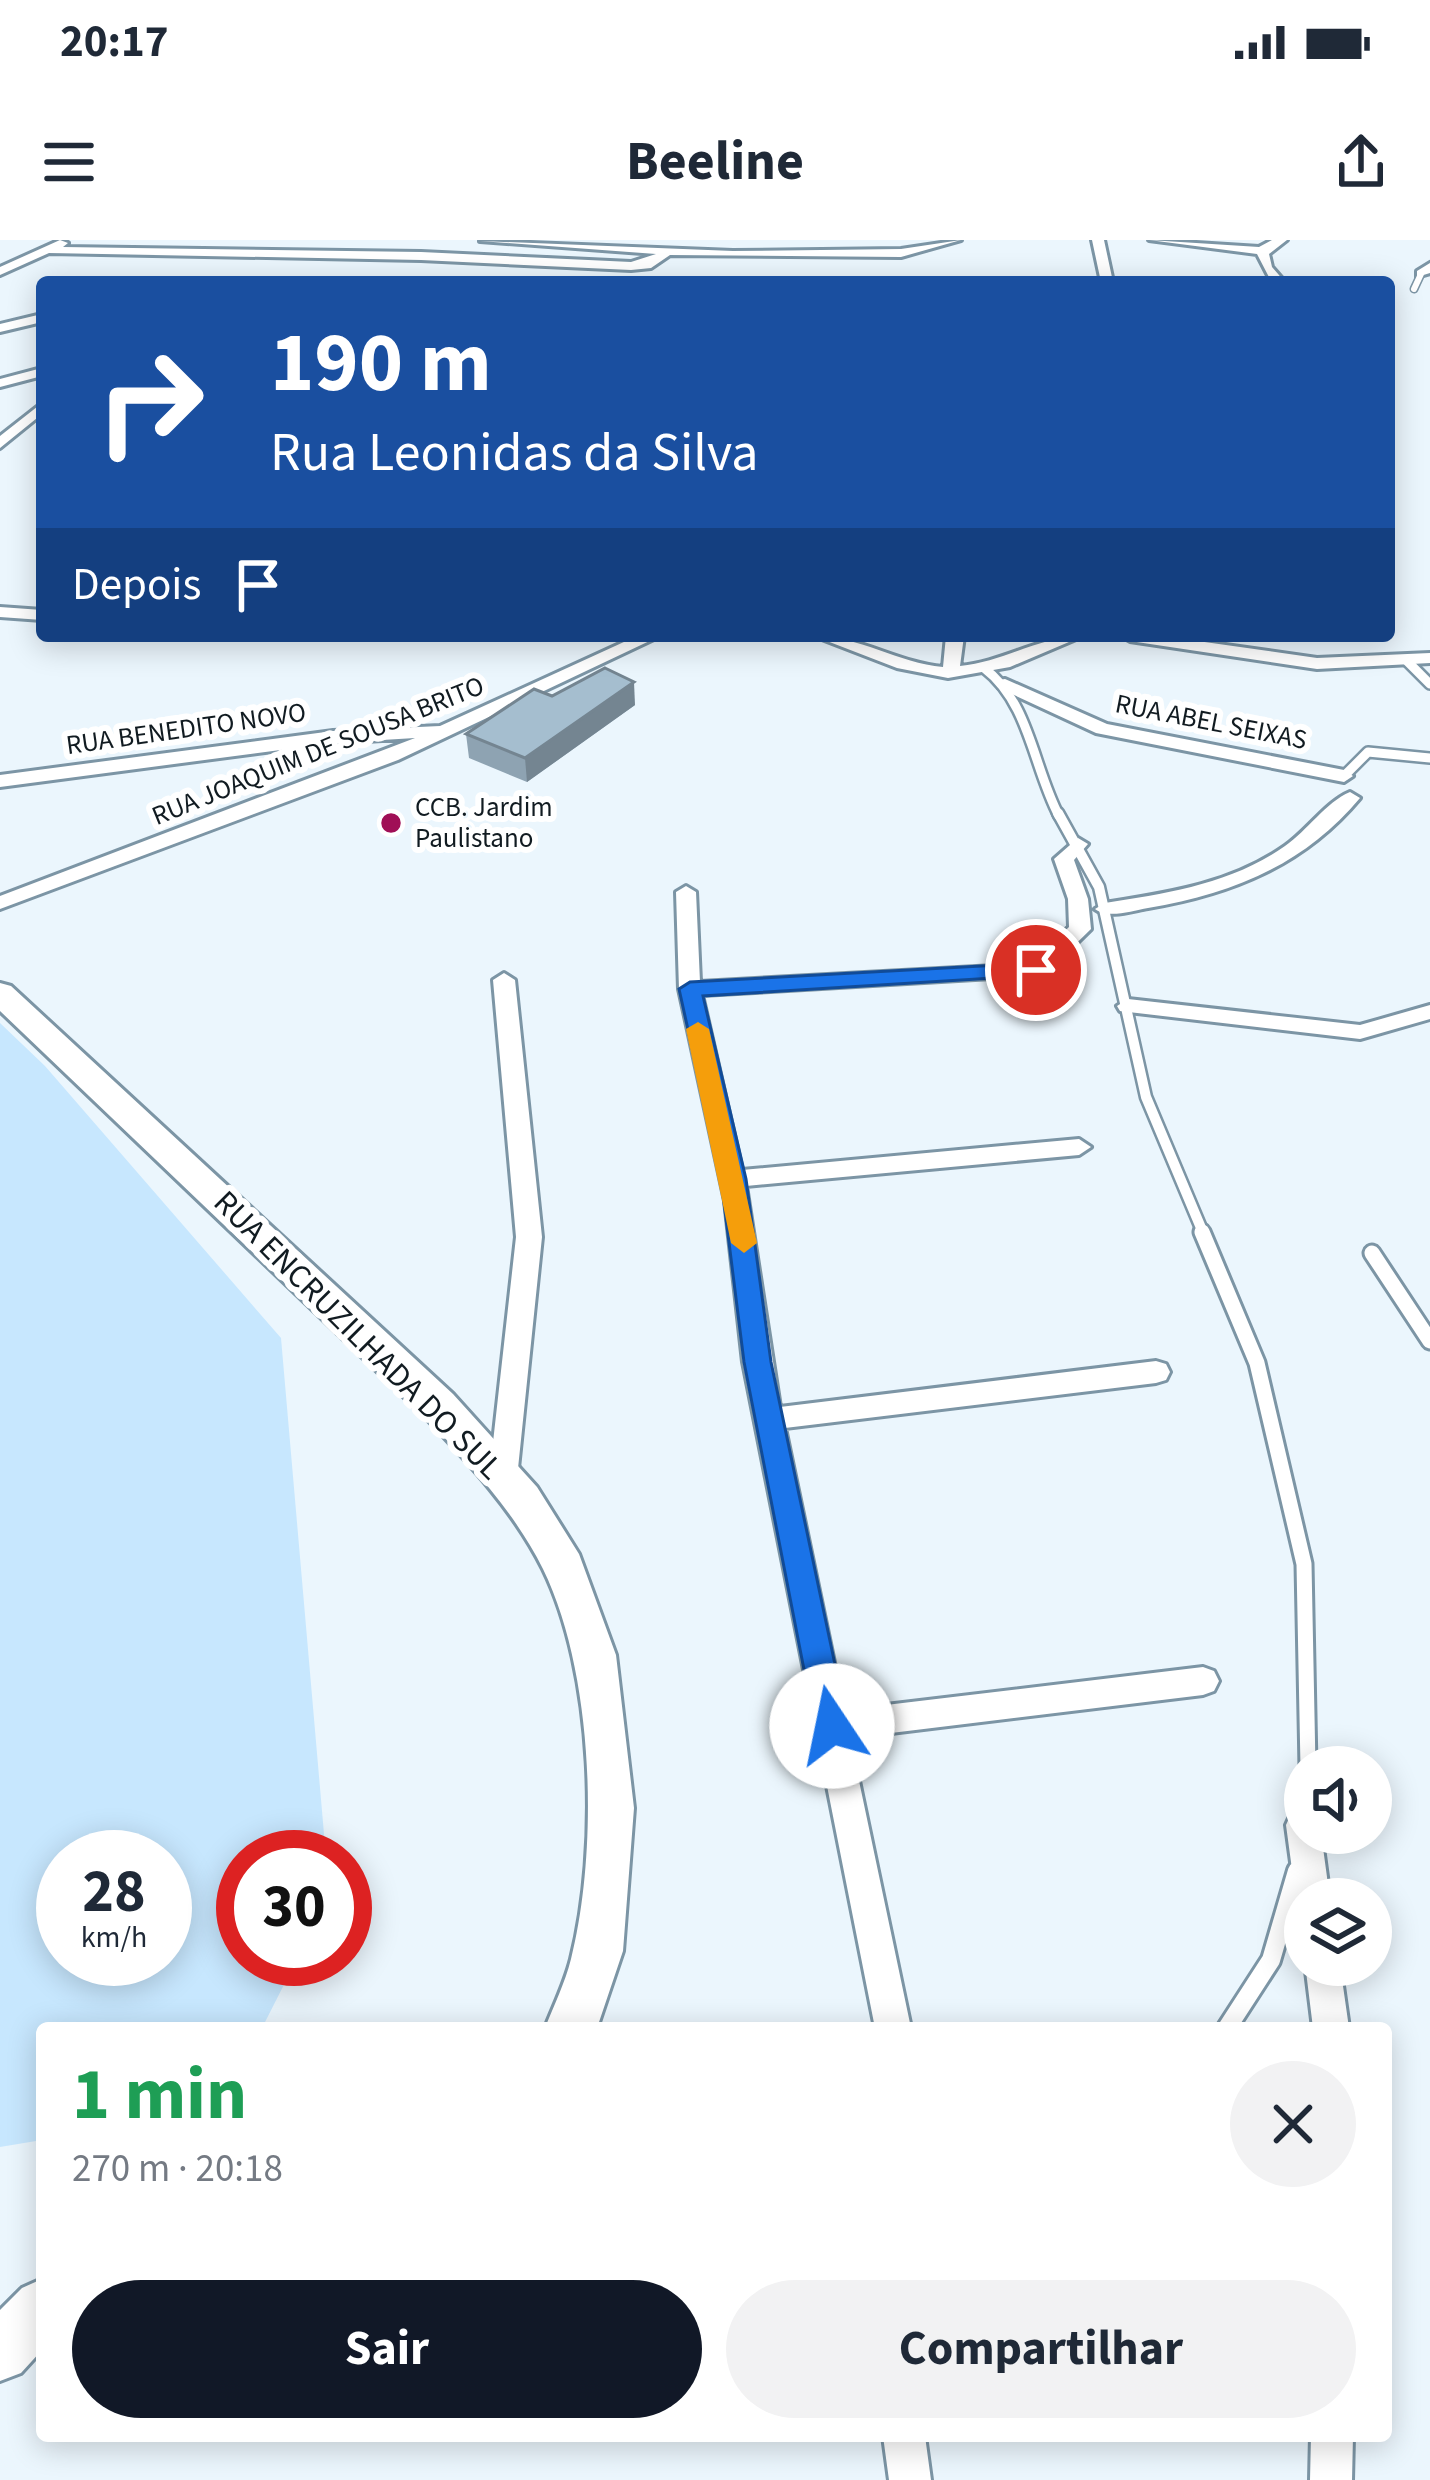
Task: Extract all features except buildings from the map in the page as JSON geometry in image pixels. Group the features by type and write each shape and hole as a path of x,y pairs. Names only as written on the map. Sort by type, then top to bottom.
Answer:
{"street":[{"path":"2,269 66,240"},
{"path":"473,241 603,243 665,254 901,253 955,240"},
{"path":"1075,240 1097,243 1105,276"},
{"path":"1155,240 1263,250 1281,240"},
{"path":"1263,250 1290,276"},
{"path":"44,253 421,256 631,266 647,265 665,254"},
{"path":"0,328 36,319"},
{"path":"0,383 36,374"},
{"path":"0,444 36,411"},
{"path":"0,612 36,615"},
{"name":"RUA JOAQUIM DE SOUSA BRITO","path":"0,903 451,730 638,642"},
{"path":"841,642 929,671 951,673 984,668 1057,642"},
{"path":"951,673 954,642"},
{"path":"1167,642 1304,664 1430,658"},
{"name":"RUA ABEL SEIXAS","path":"1005,685 1102,729 1344,776"},
{"name":"RUA BENEDITO NOVO","path":"0,781 333,737 451,730"},
{"path":"1105,909 1226,888 1314,835 1350,798"},
{"path":"690,989 1036,970 1080,929 1078,899 1064,859 1078,844"},
{"path":"686,892 690,989 733,1179 757,1362 892,2022"},
{"path":"503,1478 529,1237 504,980"},
{"name":"RUA ENCRUZILHADA DO SUL","path":"0,994 372,1341 503,1478 542,1528 578,1601 603,1733 608,1871 597,1955 573,2022"},
{"path":"1128,1006 1360,1032 1430,1012"},
{"path":"733,1179 1079,1147"},
{"path":"771,1419 1156,1372"},
{"path":"832,1726 1203,1681"},
{"path":"1325,1986 1329,2022"},
{"path":"0,2352 36,2314"},
{"path":"905,2442 910,2480"},
{"path":"1331,2480 1332,2442"}],"lane":[{"path":"1414,289 1413,283 1427,272"},
{"path":"1407,662 1430,685"},
{"path":"984,668 1005,685 1022,717 1048,795 1078,844 1105,909 1146,1097 1247,1336 1277,1435 1306,1586 1308,1746"},
{"path":"1344,776 1369,752 1430,758"},
{"path":"1372,1253 1430,1341"},
{"path":"1231,2022 1271,1960 1295,1886 1299,1854"}],"shaded area":[{"path":"0,1023 45,1066 281,1338 324,1830 216,1830 216,1986 283,1986 265,2022 36,2022 36,2141 0,2147"}],"slow traffic":[{"path":"698,1029 744,1243"}],"place":[{"name":"CCB. Jardim Paulistano","path":"391,823"}],"route":[{"path":"832,1726 757,1362 733,1179 690,989 1036,970"}]}
